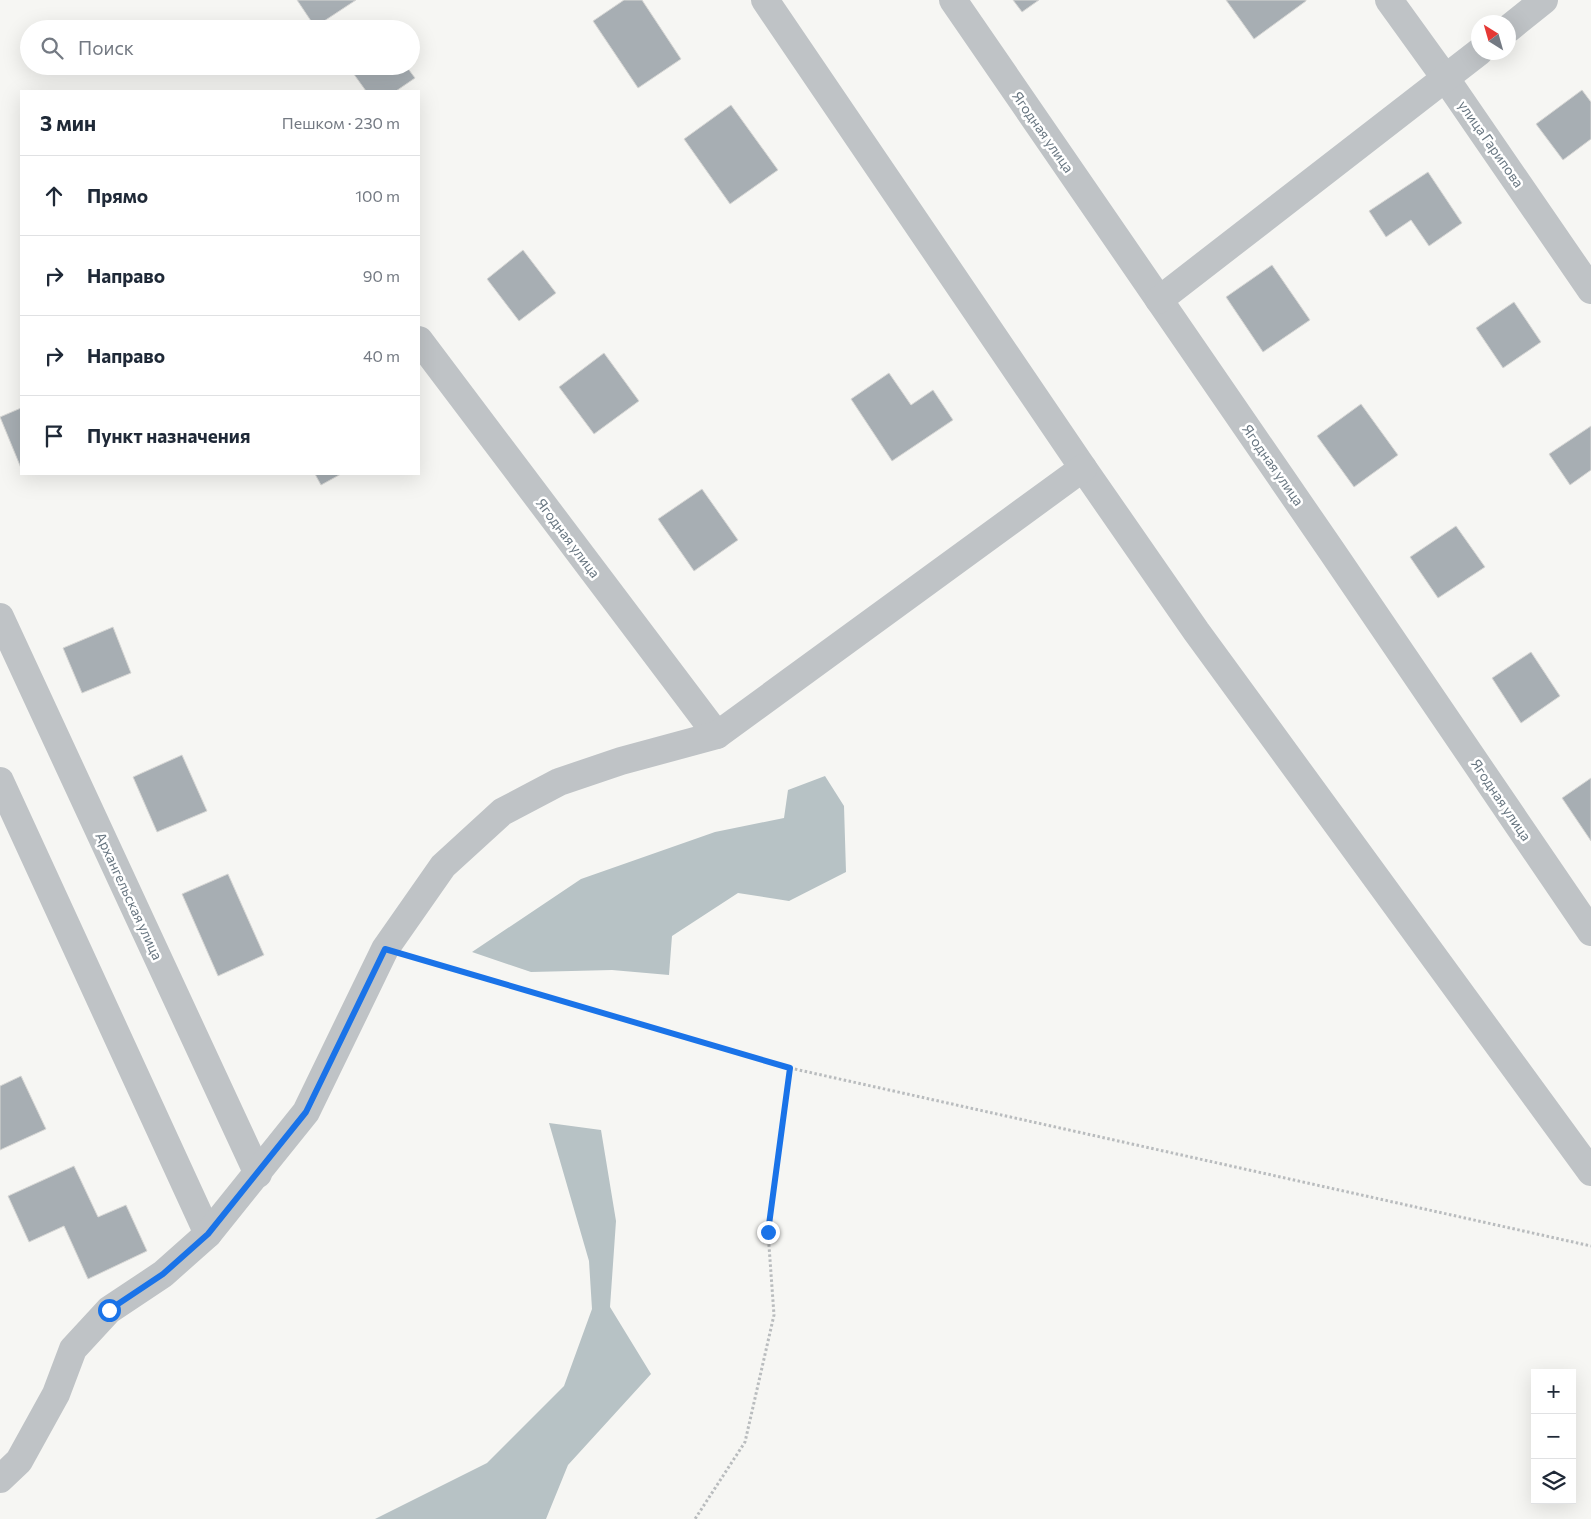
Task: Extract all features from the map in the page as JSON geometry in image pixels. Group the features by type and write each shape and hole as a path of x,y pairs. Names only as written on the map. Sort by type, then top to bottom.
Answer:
{"street":[{"path":"765,0 1196,631 1591,1172"},
{"name":"Ягодная улица","path":"953,0 1591,932"},
{"name":"улица Гарипова","path":"1390,0 1591,290"},
{"path":"1516,23 1544,0"},
{"path":"1159,300 1471,59"},
{"name":"Ягодная улица","path":"420,341 717,736"},
{"path":"0,1478 20,1461 56,1394 73,1349 109,1310 163,1274 208,1234 306,1112 385,949 443,866 502,812 559,782 621,761 717,736 1083,468"},
{"name":"Архангельская улица","path":"0,618 258,1174"},
{"path":"0,780 208,1234"}],"path":[{"path":"385,949 790,1068 1591,1246"},
{"path":"695,1519 745,1442 774,1316 768,1232 790,1068"}],"shaded area":[{"path":"825,776 844,806 846,872 789,901 738,893 672,936 669,975 612,970 531,972 472,952 581,879 715,832 784,818 788,790"},
{"path":"549,1123 601,1130 616,1221 610,1307 651,1374 568,1465 546,1519 375,1519 487,1463 564,1386 592,1309 589,1261"}],"building":[{"path":"297,0 356,0 326,20 310,20"},
{"path":"624,0 642,0 681,59 638,88 593,21"},
{"path":"1013,0 1039,0 1022,12"},
{"path":"1226,0 1306,0 1306,1 1254,39"},
{"path":"354,75 413,75 415,78 397,90 365,90"},
{"path":"1582,90 1591,102 1591,139 1563,160 1536,124"},
{"path":"731,105 778,170 730,204 684,139"},
{"path":"1428,172 1462,223 1429,246 1411,220 1386,237 1369,211"},
{"path":"523,250 556,293 519,321 487,279"},
{"path":"1272,265 1310,320 1263,352 1226,297"},
{"path":"1514,302 1541,342 1503,368 1476,328"},
{"path":"604,353 639,401 594,434 559,387"},
{"path":"889,373 911,405 933,390 953,420 892,461 851,399"},
{"path":"1361,404 1398,455 1354,487 1317,436"},
{"path":"20,408 20,466 0,417"},
{"path":"1591,426 1591,470 1570,485 1549,454"},
{"path":"316,475 339,475 321,485"},
{"path":"702,489 738,540 694,571 658,519"},
{"path":"1456,526 1485,567 1438,598 1410,557"},
{"path":"113,627 131,673 82,693 63,648"},
{"path":"1531,652 1560,696 1521,723 1492,678"},
{"path":"182,755 207,811 157,832 133,777"},
{"path":"1591,778 1591,841 1562,798"},
{"path":"228,874 264,955 218,976 182,894"},
{"path":"21,1076 46,1129 0,1150 0,1086"},
{"path":"74,1166 98,1217 126,1205 147,1251 88,1279 64,1226 29,1242 8,1196"}],"route":[{"path":"109,1310 163,1274 208,1234 306,1112 385,949 790,1068 768,1232"}]}
